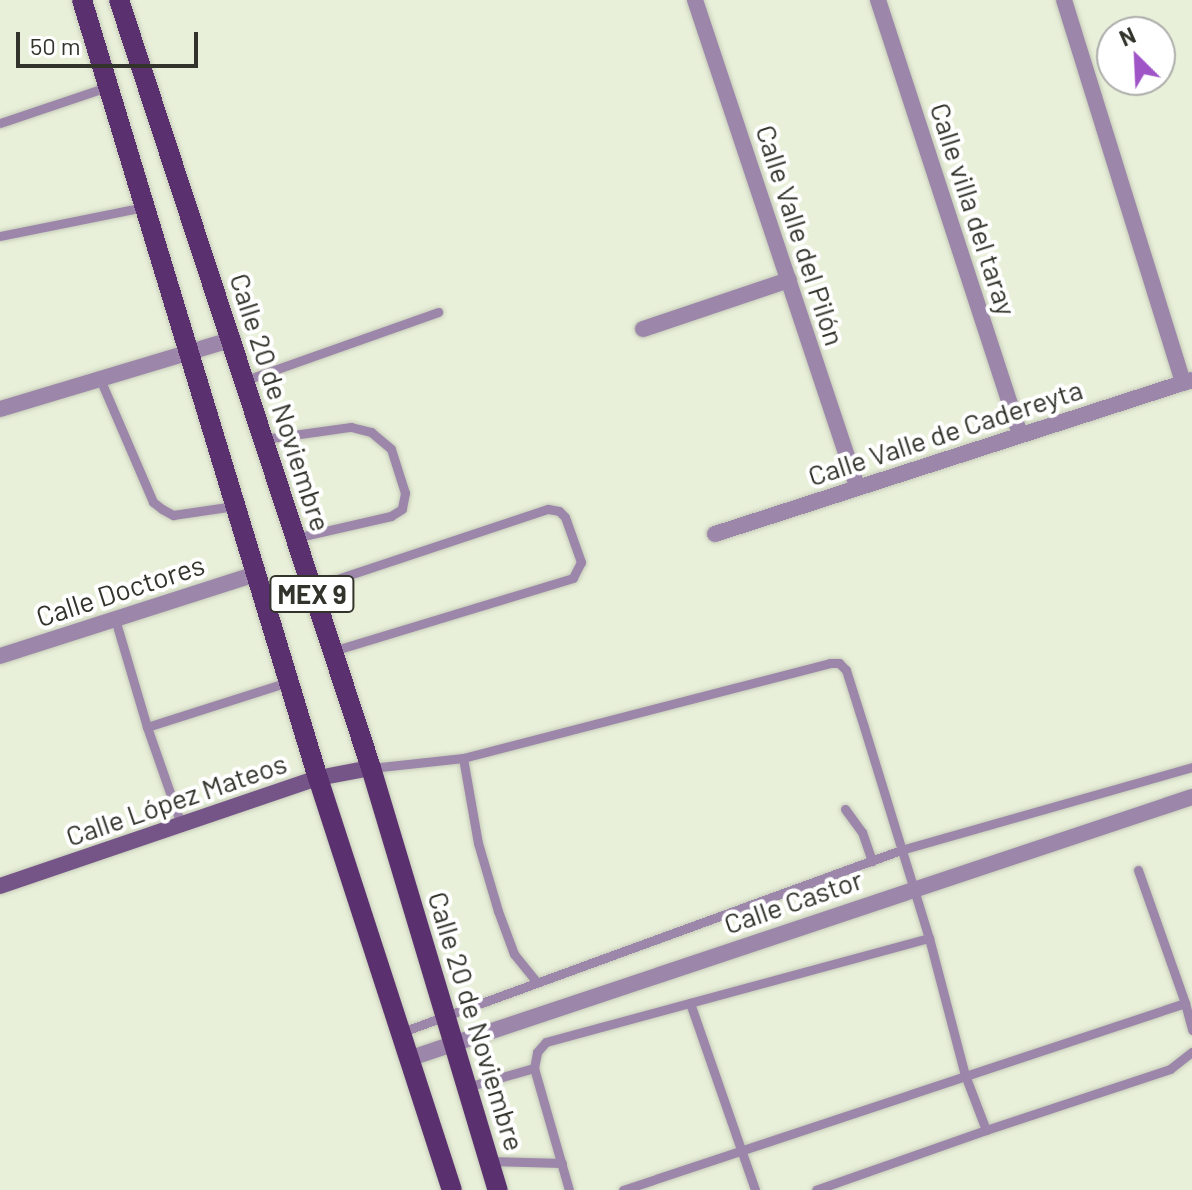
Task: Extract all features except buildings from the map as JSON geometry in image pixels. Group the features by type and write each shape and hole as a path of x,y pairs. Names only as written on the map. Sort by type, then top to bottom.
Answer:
{"main road":[{"name":"Calle 20 de Noviembre","path":"119,0 233,339 310,588 371,768 456,1041 498,1190"},
{"name":"MEX 9","path":"86,1 107,87 234,506 318,778 452,1190"}],"street":[{"name":"Calle Valle del Pilón","path":"695,0 857,486"},
{"name":"Calle villa del taray","path":"878,0 1020,434"},
{"path":"1064,0 1188,382"},
{"path":"643,329 789,280"},
{"path":"0,409 233,339"},
{"name":"Calle Valle de Cadereyta","path":"715,534 1188,382"},
{"name":"Calle Doctores","path":"0,656 256,574"},
{"name":"Calle López Mateos","path":"0,886 318,778 371,768"},
{"name":"Calle Castor","path":"411,1058 912,888 1192,797"}],"lane":[{"path":"0,123 107,87"},
{"path":"0,236 144,207"},
{"path":"246,380 438,312"},
{"path":"100,379 153,502 173,515 234,506"},
{"path":"264,439 351,427 371,432 391,449 405,493 402,509 391,516 295,538"},
{"path":"310,588 548,509 559,511 569,528 581,562 573,578 332,651"},
{"path":"115,619 147,727 181,824"},
{"path":"371,768 463,758 839,663 846,670 929,938 965,1075 986,1130"},
{"path":"147,727 289,682"},
{"path":"463,758 478,843 498,911 514,954 537,982"},
{"path":"402,1032 901,850 1192,767"},
{"path":"845,809 862,832 872,861"},
{"path":"1138,870 1192,1030"},
{"path":"569,1190 534,1068 537,1052 546,1042 929,938"},
{"path":"690,1003 755,1190"},
{"path":"623,1190 655,1185 740,1151 1185,1003"},
{"path":"816,1190 1170,1069 1192,1052"},
{"path":"467,1087 534,1068"},
{"path":"489,1161 562,1163"}]}
